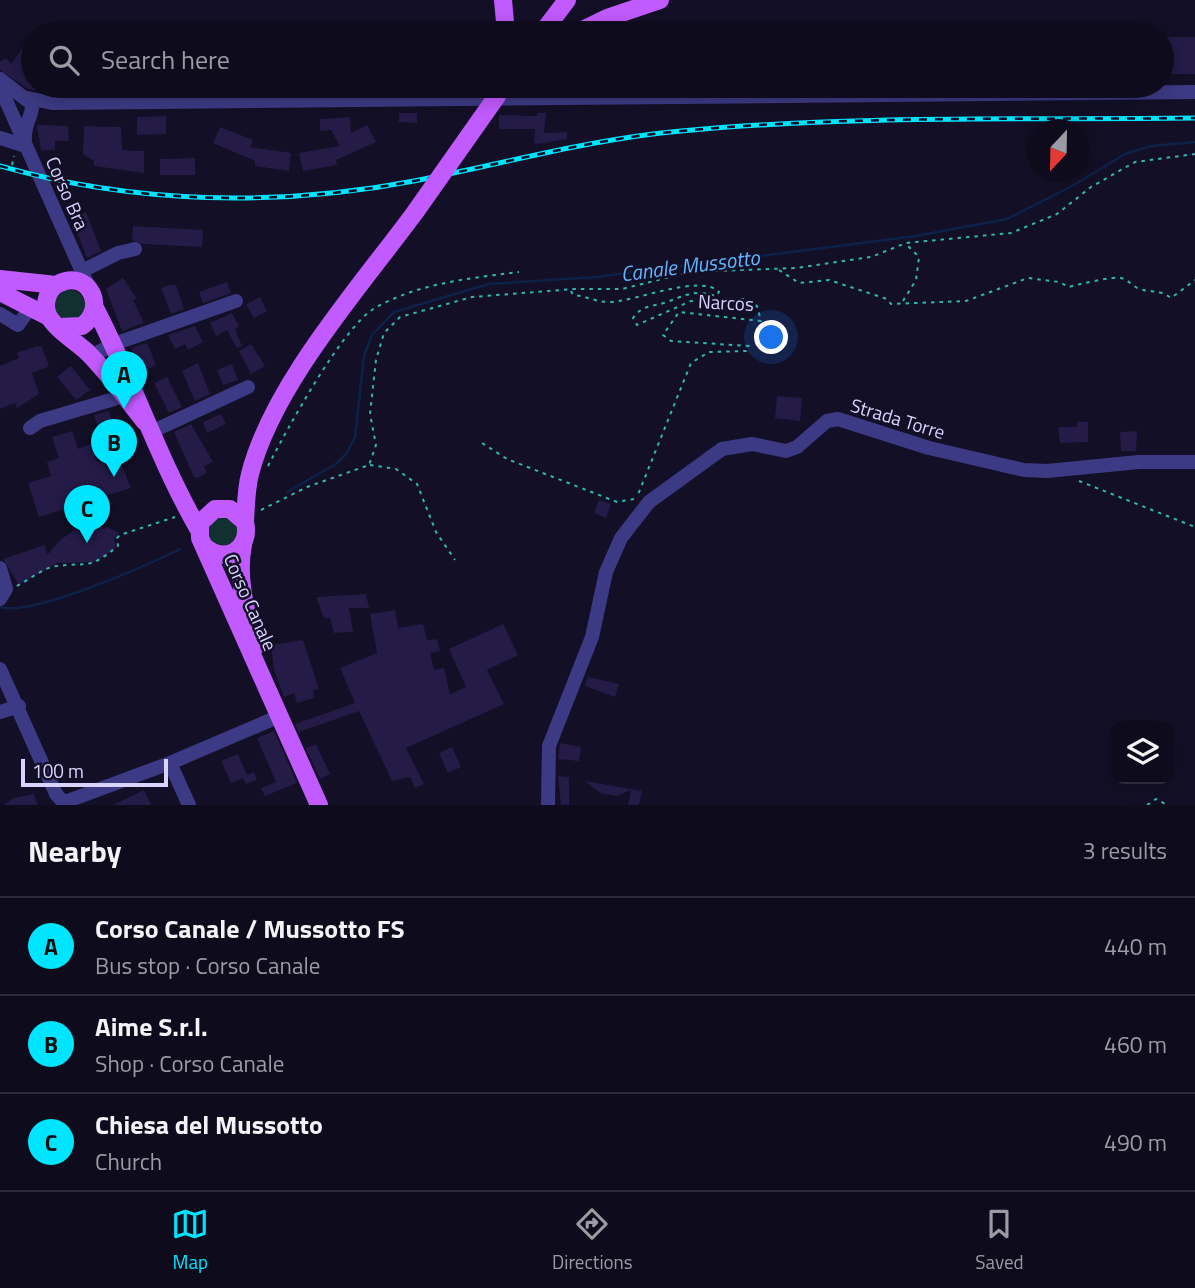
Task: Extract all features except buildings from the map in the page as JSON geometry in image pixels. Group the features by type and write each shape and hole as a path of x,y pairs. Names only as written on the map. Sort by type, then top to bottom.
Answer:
{"main road":[{"path":"503,0 505,21"},
{"path":"551,21 567,0"},
{"path":"601,21 660,0"},
{"path":"249,476 219,508 204,517 201,538 223,556 230,555 243,545 246,538 251,517 249,476 260,443 300,369 416,211 494,98"},
{"path":"80,282 93,300 88,322 82,327 55,322 47,297 60,283 80,282"},
{"name":"Corso Canale","path":"3,285 60,283"},
{"name":"Corso Canale","path":"3,285 55,322 87,352 148,427"},
{"name":"Corso Canale","path":"93,300 319,805"},
{"path":"179,492 251,517"},
{"name":"Corso Canale","path":"243,545 240,560 243,592 261,675"}],"street":[{"name":"Corso Bra","path":"0,79 22,108 26,146 83,270 93,300"},
{"name":"Corso Bra","path":"0,87 22,108"},
{"path":"1174,92 1195,92"},
{"path":"22,108 52,103 572,98"},
{"path":"0,138 26,146"},
{"path":"83,270 118,253 135,249"},
{"name":"Corso Bra","path":"60,283 72,274 75,257"},
{"path":"87,352 100,353 114,344 236,301"},
{"path":"0,314 18,325 31,307"},
{"path":"148,427 248,387"},
{"path":"30,428 40,421 124,396"},
{"name":"Strada Torre","path":"548,805 549,746 592,637 612,554 649,502 722,449 752,444 786,451 797,447 827,421 838,419 999,466 1056,470 1139,462 1195,462"},
{"path":"0,568 3,594"},
{"path":"0,669 19,706 56,794 65,804 280,716"},
{"path":"0,712 19,706"},
{"path":"170,763 189,805"}],"path":[{"path":"369,465 376,445 370,415 376,360 384,333 400,317 427,307 472,297 632,287 690,272 778,270 871,257 905,243 1011,233 1057,214 1091,187 1135,162 1195,154"},
{"path":"903,302 916,280 919,257 905,243"},
{"path":"778,270 799,283 830,279 887,299 891,303 966,301 1028,278 1059,282 1069,287 1086,282 1097,283 1112,276 1125,278 1139,289 1160,290 1171,298 1195,280"},
{"path":"267,468 308,393 347,337 372,309 403,295 440,285 519,272"},
{"name":"Narcos","path":"482,443 507,458 617,502 636,498 691,363 709,352 746,351 748,346 666,341 663,335 679,312 761,321 757,306 746,299 691,301 637,325 633,318 649,304 667,302 694,291 716,296 719,292 707,285 664,288 627,300 608,302 573,295 571,291"},
{"path":"251,517 307,487 369,465 396,469 417,484 436,532 455,561"},
{"path":"1056,470 1195,527"},
{"path":"3,594 54,566 83,567 96,564 118,546 117,538 120,535 188,513"},
{"path":"1147,805 1156,799 1167,805"}],"green space":[{"path":"70,290 76,291 84,299 84,311 76,319 70,320 64,319 56,311 55,305 56,299 64,291"},
{"path":"223,517 234,521 238,532 234,543 223,547 212,543 208,532 212,521"}],"waterway":[{"name":"Canale Mussotto","path":"287,492 336,464 346,454 355,437 364,356 372,335 394,312 489,284 596,277 916,236 1007,219 1074,185 1125,154 1151,146 1195,142"},
{"name":"Canale Mussotto","path":"0,607 15,608 37,604 90,588 180,549"}],"railway":[{"path":"0,166 50,179 102,188 206,198 258,198 311,195 414,181 580,146 681,131 873,120 1195,118"}],"place":[{"name":"Corso Canale / Mussotto FS","path":"124,409"},
{"name":"Aime S.r.l.","path":"114,477"},
{"name":"Chiesa del Mussotto","path":"87,543"}]}
